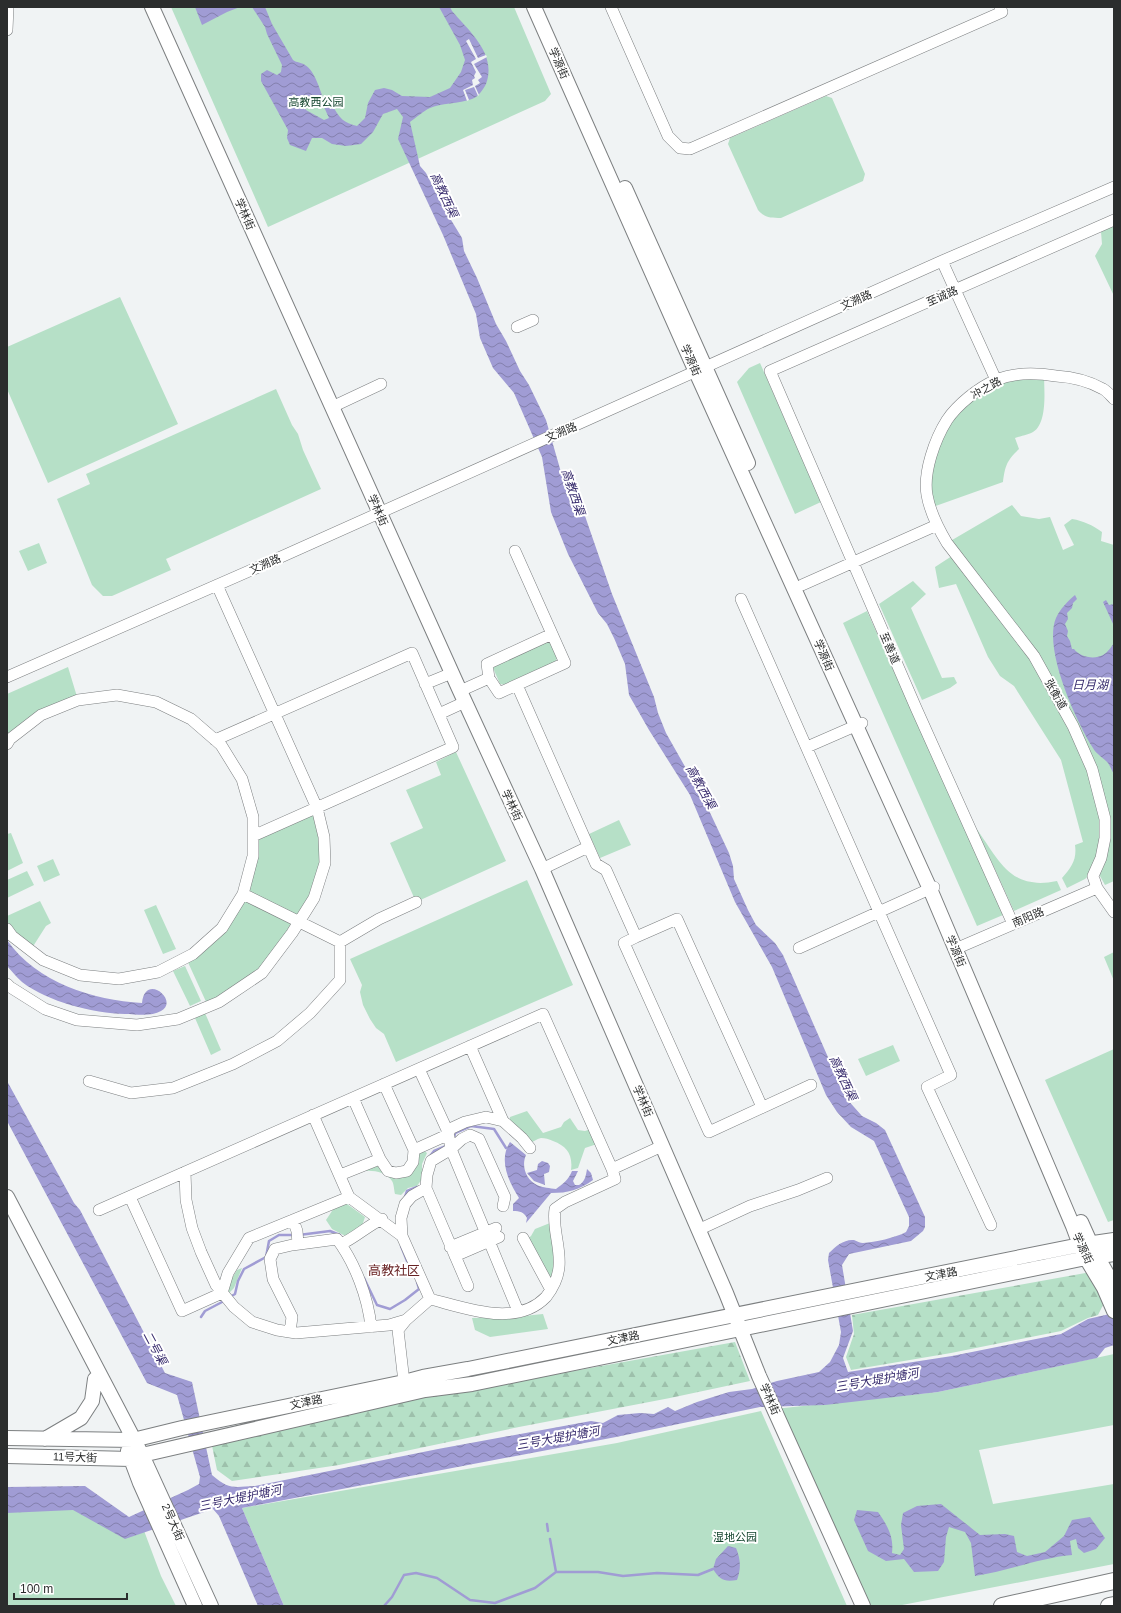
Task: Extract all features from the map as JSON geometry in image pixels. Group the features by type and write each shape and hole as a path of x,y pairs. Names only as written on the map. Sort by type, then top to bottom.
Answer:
{"highway":[{"path":"1002,1606 1114,1581"},
{"path":"1027,1606 1114,1590"},
{"path":"1109,1606 1114,1605"}],"main road":[{"name":"学林街","path":"152,7 462,697 542,869 735,1315 759,1376 863,1606"},
{"name":"学源街","path":"534,7 802,586 859,724"},
{"name":"学源街","path":"544,7 701,370 932,888 1112,1307"},
{"name":"学源街","path":"932,888 960,947 1086,1245"},
{"path":"7,1198 62,1301 129,1440"},
{"path":"7,1214 129,1440"},
{"name":"文津路","path":"136,1457 425,1390 472,1384 740,1328 827,1304 1086,1245 1114,1240"},
{"name":"文津路","path":"859,1297 1114,1254"},
{"name":"学源街","path":"1092,1258 1113,1284"},
{"name":"文津路","path":"129,1440 423,1377 476,1368 735,1315 827,1304"},
{"path":"45,1439 82,1418 92,1401 95,1379"},
{"name":"11号大街","path":"7,1438 129,1440"},
{"name":"2号大街","path":"129,1440 172,1537 195,1606"},
{"name":"11号大街","path":"7,1456 136,1457"},
{"name":"2号大街","path":"172,1537 212,1606"}],"street":[{"path":"7,30 8,7"},
{"path":"611,7 668,136 680,148 690,150 1002,12 1000,7"},
{"name":"文溯路","path":"7,677 380,513 942,261 1114,187"},
{"name":"至诚路","path":"770,371 1114,220"},
{"path":"942,261 996,380"},
{"path":"516,327 534,320"},
{"name":"至善道","path":"770,371 916,708 1013,924"},
{"name":"冲之路","path":"937,525 926,494 928,470 933,449 948,419 971,395 996,380 1018,374 1044,374 1073,377 1104,389 1114,399"},
{"path":"332,407 381,384"},
{"path":"802,586 937,525"},
{"name":"张衡道","path":"937,525 947,543 1034,656 1073,726 1092,769 1105,819 1105,838 1101,858 1093,876 1097,888"},
{"path":"515,551 552,634 565,664 499,693 489,678 487,664 552,634"},
{"path":"7,984 45,1009 77,1020 137,1025 178,1019 219,1002 262,973 299,922 314,898 325,863 324,837 317,808 217,585"},
{"path":"741,599 951,1075 927,1087 991,1225"},
{"path":"215,740 412,654 453,747 253,836"},
{"path":"425,684 452,673"},
{"path":"439,714 489,678"},
{"path":"517,685 596,864 606,870 636,937"},
{"path":"7,744 10,739 41,715 78,700 117,695 156,702 191,719 221,745 242,779 253,816 254,856 243,894 222,928 193,954 158,972 119,979 80,975 43,960 12,936 7,929"},
{"path":"807,747 859,724"},
{"path":"542,869 588,847"},
{"path":"799,948 932,888"},
{"path":"1097,888 1114,912"},
{"name":"南阳路","path":"960,947 1097,888"},
{"path":"243,894 340,942"},
{"path":"340,942 379,919 416,902"},
{"path":"762,1108 677,919 624,943 709,1132 762,1108 811,1085"},
{"path":"89,1081 131,1093 173,1088 233,1064 277,1041 310,1013 340,980 340,942"},
{"path":"99,1210 543,1014 612,1169 615,1179 564,1202 556,1209 554,1217 559,1266 556,1282 538,1305 518,1312 506,1314 488,1313 430,1299"},
{"path":"470,1046 503,1121 522,1138 530,1148"},
{"path":"419,1068 449,1140 492,1235 518,1312"},
{"path":"353,1098 380,1159 388,1171 396,1173 407,1171 413,1162 414,1150 384,1084"},
{"path":"313,1115 349,1197 382,1219 398,1232 430,1299"},
{"path":"468,1286 426,1188 427,1175 431,1161 449,1140 452,1128 465,1122 486,1117 503,1121"},
{"path":"414,1150 445,1136 449,1140 462,1139 470,1135 479,1138 505,1197 503,1206"},
{"path":"612,1169 662,1146"},
{"path":"340,1175 380,1159"},
{"path":"185,1172 186,1200 192,1228 207,1265 216,1285 226,1297 252,1322 277,1330 296,1333 389,1325 406,1320"},
{"path":"698,1230 750,1206 798,1190 827,1178"},
{"path":"398,1232 405,1204 412,1196 426,1188"},
{"path":"130,1196 182,1311 226,1297"},
{"path":"226,1297 228,1273 249,1238 349,1197"},
{"path":"344,1243 373,1223 382,1219"},
{"path":"293,1220 298,1239"},
{"path":"452,1251 492,1235"},
{"path":"524,1238 551,1290"},
{"path":"290,1332 292,1317 273,1279 270,1259 275,1249 298,1239 337,1239 344,1243"},
{"path":"344,1243 345,1250 369,1309 371,1327"},
{"path":"404,1382 398,1330 406,1320 430,1299"}],"green space":[{"name":"高教西公园","path":"171,7 514,7 551,94 545,101 268,227"},
{"path":"826,96 832,98 865,174 863,181 781,218 771,218 766,216 758,210 728,144 730,138"},
{"path":"1114,225 1114,296 1095,256 1102,244 1101,232"},
{"path":"120,297 178,424 48,483 7,389 7,347"},
{"path":"760,363 821,502 795,514 737,382 749,368"},
{"path":"1044,374 1044,405 1041,421 1038,428 1033,432 1015,438 1019,449 1007,464 1003,482 930,508 928,470 947,419 996,380"},
{"path":"276,389 292,425 298,434 303,450 321,489 166,559 171,570 112,596 103,596 92,585 57,499 90,484 86,474"},
{"path":"1012,505 1021,516 1039,519 1050,517 1063,550 1074,545 1064,525 1072,519 1095,527 1102,532 1101,541 1114,545 1114,881 1105,885 1096,869 1085,879 1067,888 1062,878 1073,863 1075,845 1083,842 1061,760 1014,686 1000,676 988,657 956,584 939,588 935,567 955,554 947,543"},
{"path":"39,543 47,563 28,571 19,551"},
{"path":"913,581 926,594 911,608 942,678 954,677 957,683 950,688 922,700 879,604"},
{"path":"867,611 1003,915 977,926 843,623"},
{"path":"545,641 553,643 558,655 555,663 507,685 500,684 493,668 497,663"},
{"path":"68,667 78,700 41,715 7,744 7,694"},
{"path":"456,752 506,861 416,902 390,843 423,828 406,790 441,775 436,762"},
{"path":"317,808 324,837 314,898 262,973 208,1006 186,958 193,954 243,894 253,836"},
{"path":"619,820 631,845 600,858 589,834"},
{"path":"976,828 999,861 1017,877 1028,881 1041,883 1057,881 1061,890 1014,911"},
{"path":"11,833 23,863 7,871 7,834"},
{"path":"53,859 60,875 44,882 37,866"},
{"path":"27,871 34,885 7,898 7,880"},
{"path":"527,880 573,985 396,1062 384,1034 376,1028 363,1005 360,992 362,985 350,959"},
{"path":"40,901 51,923 46,926 32,948 12,930 7,916"},
{"path":"156,905 176,949 163,954 144,910"},
{"path":"1114,952 1114,981 1104,957"},
{"path":"185,966 201,1001 190,1006 173,971"},
{"path":"205,1013 221,1050 211,1055 195,1018"},
{"path":"893,1045 900,1061 866,1076 858,1059"},
{"path":"1114,1049 1114,1220 1108,1222 1045,1080"},
{"path":"527,1111 543,1133 561,1127 564,1122 570,1118 578,1130 585,1131 591,1129 597,1144 585,1148 578,1168 571,1170 570,1156 565,1148 558,1143 542,1138 529,1144 509,1124 510,1117"},
{"path":"423,1150 427,1153 422,1164 422,1179 417,1186 408,1188 401,1195 395,1194 393,1182 383,1174 376,1171 364,1171 386,1163 391,1169 402,1170 417,1152"},
{"path":"347,1204 365,1217 361,1229 351,1239 332,1229 326,1220 334,1208"},
{"path":"550,1223 555,1264 551,1283 527,1239 531,1236 535,1229"},
{"path":"242,1268 234,1288 229,1293 225,1290 237,1270"},
{"path":"1091,1272 1099,1289 1103,1305 1098,1315 1088,1318 1061,1331 951,1353 851,1370 846,1357 854,1334 852,1315"},
{"path":"543,1314 548,1329 490,1337 475,1330 472,1318 514,1317"},
{"path":"735,1342 750,1381 339,1465 232,1481 217,1470 210,1436"},
{"path":"1114,1354 1114,1425 979,1450 993,1504 1114,1484 1114,1564 897,1606 863,1606 774,1409 938,1392"},
{"name":"湿地公园","path":"761,1411 847,1606 284,1606 242,1508 617,1443"},
{"path":"77,1494 143,1528 161,1576 176,1606 7,1606 7,1497"}],"water":[{"path":"195,7 240,7 202,25"},
{"name":"三号大堤护塘河","path":"252,7 265,7 272,24 293,60 304,64 312,72 324,101 312,97 306,99 303,104 306,110 324,120 329,118 324,107 333,106 337,114 342,119 357,126 365,118 368,103 375,90 384,88 392,90 402,96 430,97 450,88 461,72 465,60 460,45 439,7 450,7 474,35 485,53 488,63 488,73 486,84 478,95 467,101 434,106 410,122 420,166 426,173 445,210 462,238 464,251 496,324 546,420 567,493 585,516 612,594 654,697 658,713 666,733 705,802 729,853 733,866 734,879 748,910 756,925 775,943 783,955 846,1098 862,1116 876,1123 885,1130 925,1217 925,1227 923,1231 911,1241 849,1254 842,1265 853,1331 843,1358 848,1372 952,1356 1061,1334 1088,1319 1114,1313 1114,1345 1105,1348 1097,1358 938,1392 825,1405 760,1407 616,1437 242,1508 284,1606 258,1606 219,1516 213,1509 125,1539 73,1510 7,1513 7,1487 85,1486 129,1517 199,1484 200,1477 177,1395 147,1383 7,1121 7,1081 74,1203 80,1210 165,1373 192,1382 212,1475 223,1483 232,1486 255,1486 438,1449 591,1421 603,1423 618,1415 640,1413 654,1414 668,1407 675,1411 729,1392 752,1389 777,1381 819,1372 830,1362 839,1345 841,1332 828,1260 829,1253 837,1246 850,1240 862,1243 885,1239 906,1232 909,1226 909,1217 874,1141 851,1127 837,1112 826,1095 772,967 735,902 690,795 629,695 625,664 614,638 607,624 598,613 568,554 551,512 542,457 514,393 493,368 480,338 476,314 443,235 398,139 403,117 397,109 383,114 373,132 361,144 346,146 332,144 322,138 312,138 306,151 290,145 287,138 288,130 261,81 261,74 267,70 277,75 281,72 282,65 265,27"},
{"name":"日月湖","path":"1075,595 1077,599 1067,613 1068,619 1065,624 1068,631 1067,636 1072,649 1083,656 1099,657 1105,654 1114,643 1114,774 1108,763 1094,750 1078,721 1063,684 1054,648 1053,631 1056,618 1064,605"},
{"path":"1106,600 1109,605 1114,604 1114,626 1103,602"},
{"path":"7,940 19,955 34,968 67,986 104,998 142,1003 144,994 149,990 154,989 164,996 166,1007 157,1013 139,1015 85,1009 58,1001 22,982 7,966"},
{"path":"510,1142 526,1155 524,1168 530,1180 537,1185 556,1189 566,1181 572,1171 578,1171 573,1181 575,1185 579,1185 586,1176 587,1169 591,1173 593,1180 573,1190 551,1193 526,1223 527,1218 525,1214 513,1211 513,1204 519,1198 506,1171 505,1156"},
{"path":"542,1161 548,1163 550,1166 549,1172 544,1174 545,1185 534,1181 527,1173 537,1170 538,1164"},
{"path":"941,1504 980,1535 1005,1534 1014,1536 1017,1552 1027,1556 1045,1552 1064,1536 1072,1520 1090,1517 1105,1538 1096,1549 1084,1553 1078,1548 1076,1539 1070,1541 1072,1555 975,1576 971,1543 965,1532 949,1527 946,1537 944,1562 938,1571 914,1572 904,1559 886,1561 868,1551 854,1520 857,1510 878,1512 891,1536 892,1553 900,1555 904,1549 901,1525 903,1513 917,1506"},
{"path":"728,1546 736,1548 740,1560 737,1580 729,1581 720,1578 713,1569 716,1559"}],"pier":[{"path":"469,39 478,58 486,55 487,57 474,64 482,77 478,80 480,83 475,86 479,95 478,96 474,87 465,90 469,100 467,101 463,90 473,85 472,80 475,78 474,76 476,72 471,62 476,59 466,41"}],"waterway":[{"path":"454,1139 455,1133 471,1126 494,1129 506,1148"},
{"path":"430,1156 434,1151 446,1146"},
{"path":"405,1197 407,1191 417,1187"},
{"path":"299,1235 330,1231 340,1235"},
{"path":"230,1297 235,1294 238,1281 244,1269 266,1257 269,1241 279,1235 294,1235"},
{"path":"401,1246 407,1261"},
{"path":"364,1278 377,1305 390,1309 419,1289 417,1282"},
{"path":"201,1317 205,1311 224,1301"},
{"path":"547,1524 548,1531"},
{"path":"550,1539 556,1572"},
{"path":"384,1606 392,1597 404,1575 416,1573 437,1578 470,1600 495,1603 535,1588 556,1572 598,1572 623,1576 657,1573 698,1575 713,1569"}],"district":[{"name":"高教社区","path":"394,1270"}],"water label":[{"name":"高教西渠","path":"444,195"},
{"name":"高教西渠","path":"573,492"},
{"name":"高教西渠","path":"701,787"},
{"name":"高教西渠","path":"843,1078"},
{"name":"二号渠","path":"155,1348"}]}
